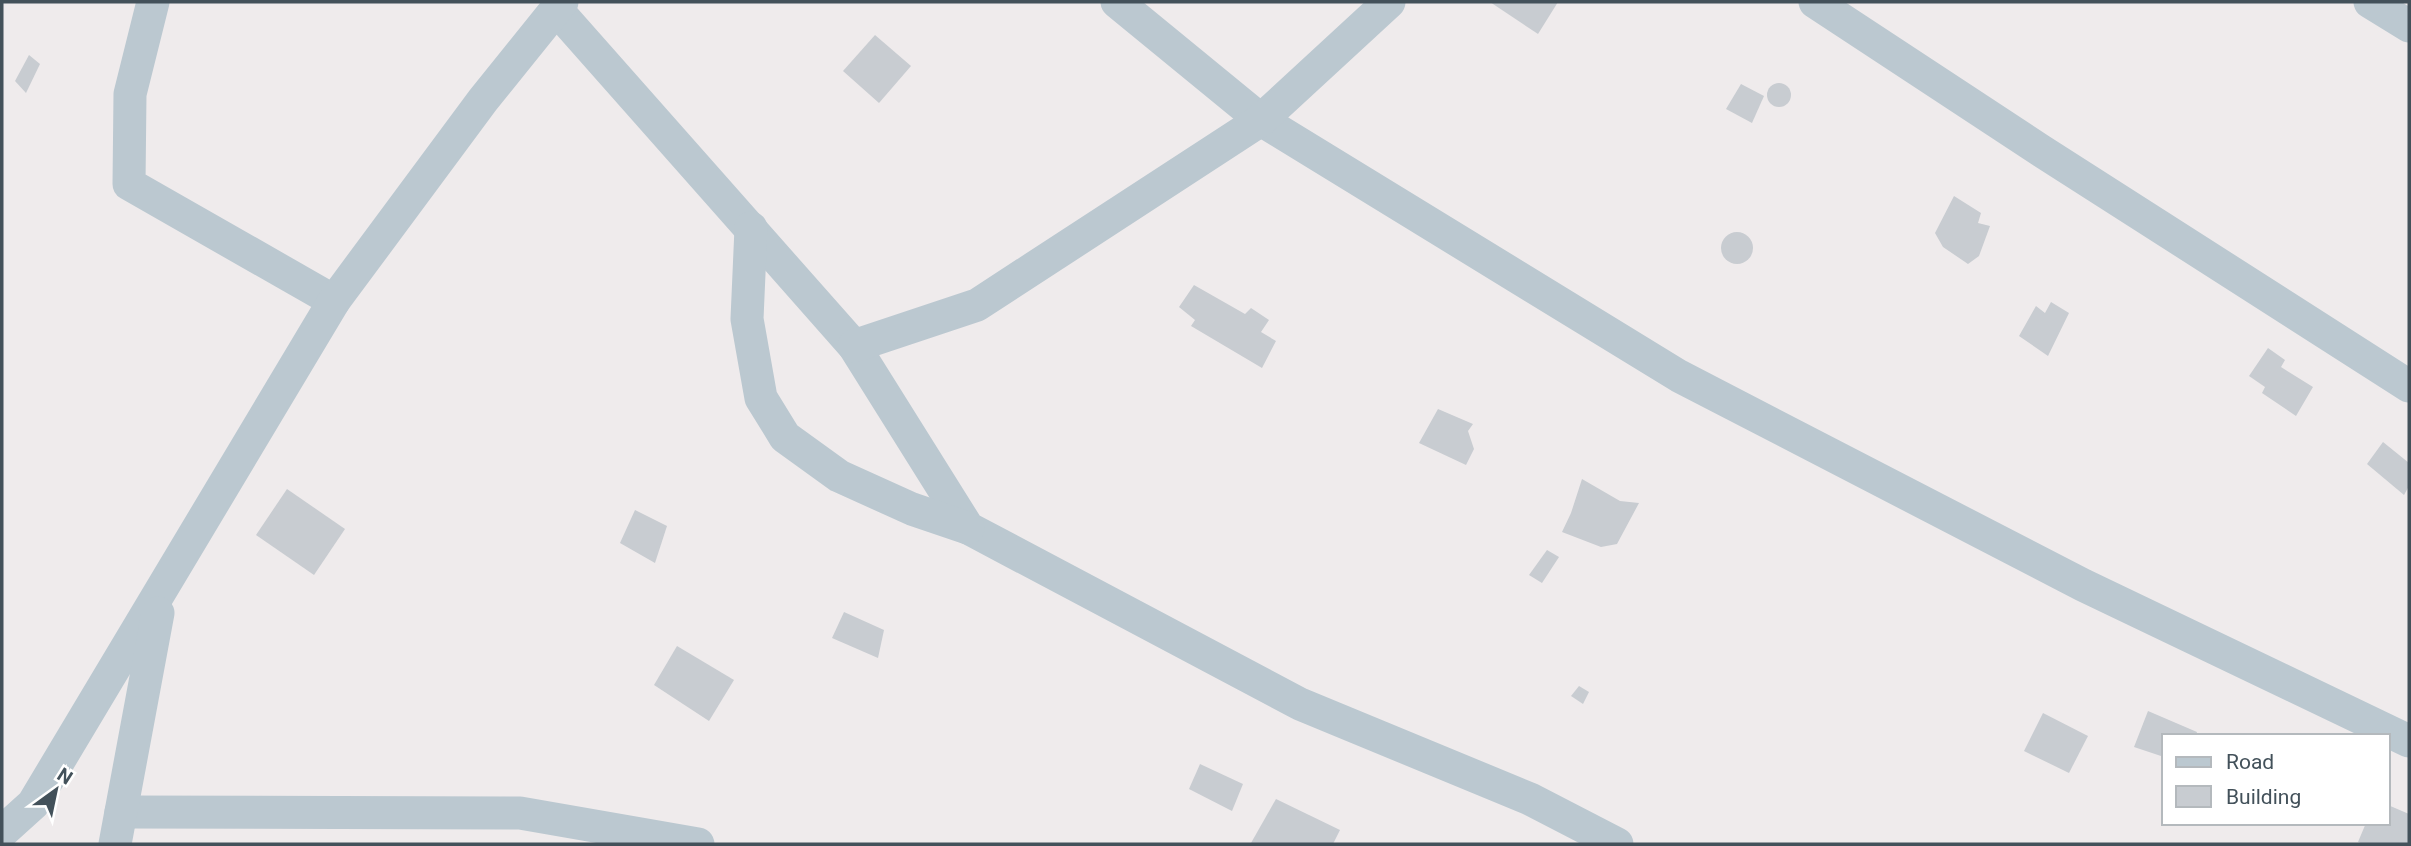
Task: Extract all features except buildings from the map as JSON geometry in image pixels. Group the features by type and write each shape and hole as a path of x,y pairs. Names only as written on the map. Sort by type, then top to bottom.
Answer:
{"street":[{"path":"153,2 130,94 129,184 334,301"},
{"path":"1118,2 1261,120 1679,376 2083,585 2409,741"},
{"path":"854,346 977,305 1261,120 1389,2"},
{"path":"1815,2 2409,386"},
{"path":"2370,2 2409,26"},
{"path":"2,832 33,804 334,301 483,100 559,5 854,346 968,528"},
{"path":"751,228 747,318 761,398 785,437 839,477 912,509 968,528 1300,704 1531,799 1617,844"},
{"path":"115,844 163,590"},
{"path":"121,812 520,813 698,844"}]}
